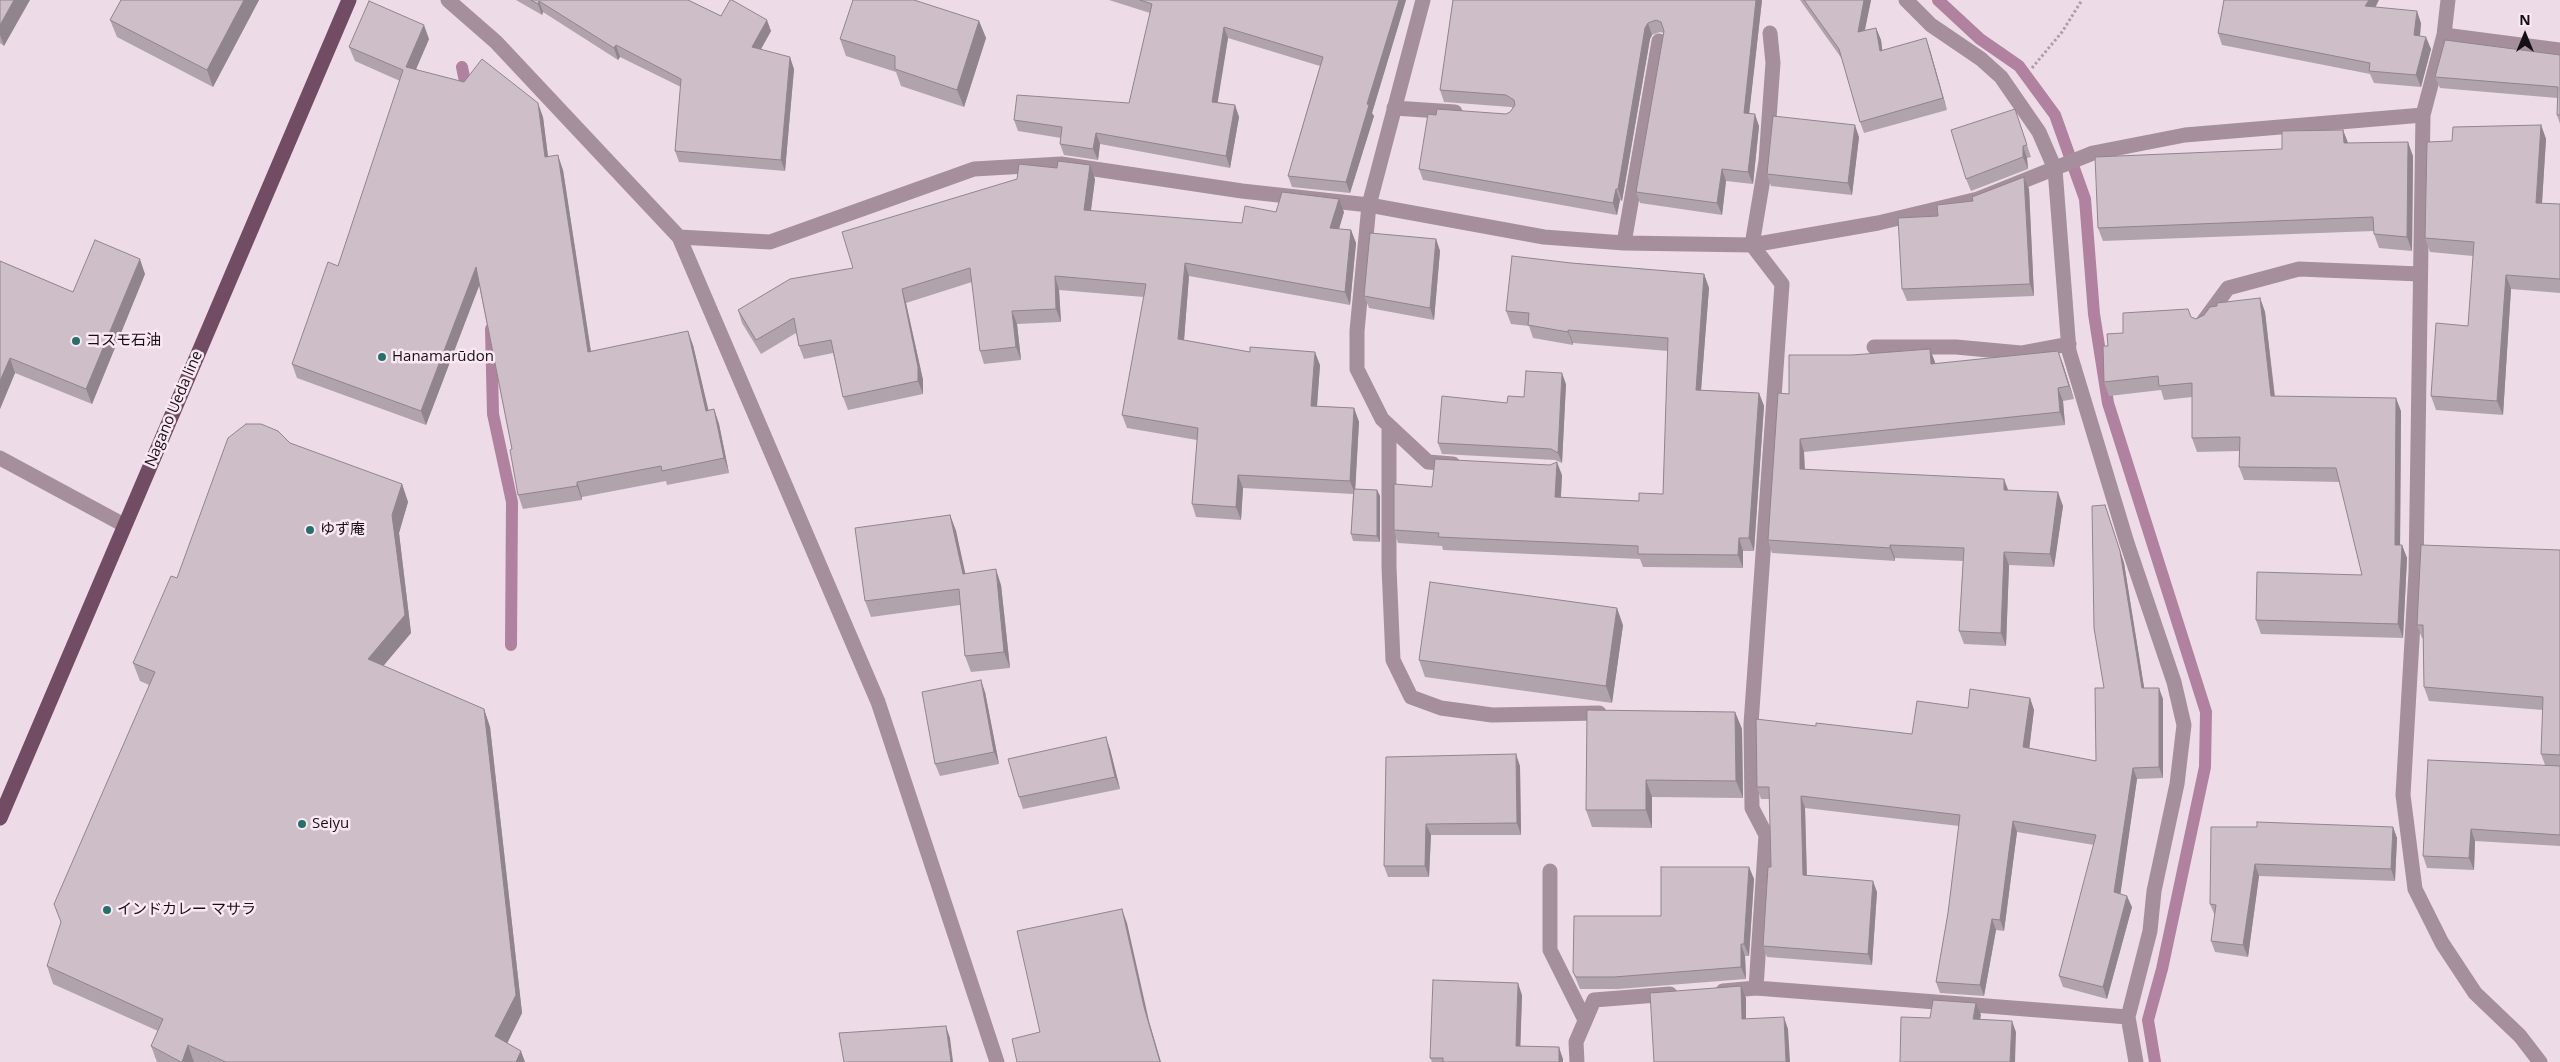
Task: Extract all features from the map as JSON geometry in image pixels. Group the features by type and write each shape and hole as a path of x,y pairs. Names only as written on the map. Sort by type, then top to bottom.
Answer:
{"main road":[{"name":"Nagano Ueda line","path":"0,818 349,0"}],"street":[{"path":"448,0 496,42 678,237 878,702 997,1062"},
{"path":"1423,0 1370,205 1357,331 1357,369 1382,420 1428,462 1465,466"},
{"path":"1906,0 1932,25 1981,59 2001,77 2040,132 2059,167 2069,344 2126,543 2174,682 2184,725 2177,784 2154,891 2150,931 2128,1017 2136,1062"},
{"path":"2448,0 2444,34 2423,115 2416,572 2403,795 2416,888 2442,943 2475,993 2520,1036 2540,1062"},
{"path":"1756,988 1766,834 1752,808 1750,724 1782,284 1752,245 1766,161 1773,63 1770,33"},
{"path":"2444,34 2560,50"},
{"path":"1624,243 1659,41"},
{"path":"1394,108 1472,113"},
{"path":"678,237 770,242 974,169 1061,164 1242,191 1370,205 1544,237 1624,243 1752,245 1878,223 1978,199 2093,153 2185,135 2423,115"},
{"path":"2202,323 2228,288 2299,269 2420,274"},
{"path":"1874,347 1956,347 2021,353 2069,344"},
{"path":"1389,426 1389,567 1393,660 1411,697 1441,708 1492,715 1599,712"},
{"path":"0,458 124,525"},
{"path":"1550,871 1550,950 1586,1020"},
{"path":"1708,992 1756,988 2128,1017"},
{"path":"1576,1062 1576,1042 1594,1000 1689,993"}],"path":[{"path":"2045,52 2062,32 2082,0"}],"building":[{"path":"0,0 14,0 0,25"},
{"path":"121,0 244,0 207,70 110,20"},
{"path":"531,0 688,0 721,16 730,0 732,0 767,20 752,47 790,57 781,160 675,151 681,79 616,45 614,48 539,1 538,4"},
{"path":"853,0 914,0 979,21 957,90 895,69 895,56 840,39"},
{"path":"1140,0 1399,0 1367,104 1369,105 1346,182 1288,176 1323,57 1224,27 1212,102 1235,105 1226,156 1096,133 1093,149 1060,144 1062,127 1014,120 1017,95 1129,103 1152,4"},
{"path":"1453,0 1756,0 1744,113 1755,114 1748,172 1722,169 1717,203 1636,192 1664,31 1661,22 1656,20 1648,23 1645,28 1618,189 1616,189 1613,203 1419,169 1428,114 1436,115 1437,109 1506,114 1515,105 1514,100 1506,95 1440,90"},
{"path":"1804,0 1864,0 1858,32 1876,28 1880,51 1926,38 1943,98 1860,122 1839,49"},
{"path":"2224,0 2369,0 2365,6 2417,11 2414,35 2426,37 2416,75 2369,71 2370,63 2218,33"},
{"path":"369,1 424,25 406,67 464,82 482,59 538,103 545,157 558,155 588,352 688,331 706,411 714,409 724,458 662,471 661,466 577,482 577,486 518,495 510,450 512,449 476,267 421,411 292,364 328,262 338,266 403,70 349,47"},
{"path":"2445,40 2560,55 2560,115 2557,115 2558,87 2435,77"},
{"path":"2015,109 2027,145 2023,146 2023,157 1966,179 1951,130"},
{"path":"1773,116 1855,125 1848,183 1767,174"},
{"path":"2541,125 2536,203 2560,204 2560,279 2506,275 2497,401 2431,396 2436,323 2468,326 2474,242 2425,238 2427,142 2452,141 2453,127"},
{"path":"2343,130 2344,143 2408,142 2407,237 2374,234 2373,217 2098,228 2095,157 2282,149 2282,131"},
{"path":"1058,161 1090,165 1084,210 1242,223 1245,206 1276,212 1282,192 1339,199 1330,228 1351,230 1345,292 1185,263 1178,339 1250,352 1250,347 1315,352 1311,406 1354,408 1350,481 1238,475 1236,507 1192,504 1198,428 1122,415 1146,284 1055,276 1056,309 1012,311 1016,347 980,351 970,268 902,289 918,367 918,381 843,397 831,340 799,346 794,318 756,340 738,310 790,279 853,268 842,232 1017,179 1019,164 1057,168"},
{"path":"2024,177 2030,284 1902,289 1898,218 1938,216 1937,205 1973,201 1972,197"},
{"path":"1370,233 1436,239 1430,308 1364,296"},
{"path":"95,240 140,259 86,389 10,358 0,381 0,261 73,292"},
{"path":"1512,256 1704,274 1696,390 1759,393 1749,538 1739,538 1738,555 1638,554 1638,546 1438,537 1439,533 1394,530 1394,484 1432,487 1435,459 1550,465 1557,462 1555,497 1639,501 1639,493 1663,494 1668,338 1568,330 1568,332 1528,325 1529,313 1506,311"},
{"path":"2260,298 2271,396 2396,398 2395,545 2402,545 2398,624 2256,620 2257,572 2362,575 2336,468 2239,467 2240,437 2192,438 2192,383 2159,386 2158,376 2104,382 2103,346 2108,346 2107,334 2123,333 2123,313 2188,309 2191,317 2196,319 2204,315 2210,307 2217,306 2217,303"},
{"path":"1930,349 1931,364 2058,351 2069,386 2058,388 2060,412 1800,439 1800,469 2004,479 2004,490 2058,492 2050,554 2004,552 2001,633 1959,631 1964,548 1890,545 1890,548 1768,540 1778,393 1789,394 1789,355 1852,355"},
{"path":"1526,371 1562,373 1558,453 1551,449 1438,443 1442,396 1507,403 1508,396 1524,397"},
{"name":"Seiyu","path":"246,424 261,424 278,431 290,443 402,484 392,515 405,615 368,659 484,709 516,995 495,1036 521,1051 516,1062 226,1062 188,1045 181,1062 151,1046 163,1019 47,966 61,922 54,904 155,672 133,663 171,576 177,578 228,438"},
{"path":"1354,489 1377,490 1377,536 1351,534"},
{"path":"2105,505 2120,551 2142,688 2159,688 2159,767 2133,768 2114,892 2127,896 2103,987 2059,976 2096,835 2013,821 2000,920 1992,919 1980,985 1936,982 1948,913 1960,815 1801,796 1803,875 1873,881 1868,954 1763,946 1768,867 1771,867 1769,787 1757,787 1756,719 1816,726 1816,723 1912,734 1917,701 1968,708 1970,689 2030,698 2023,747 2096,761 2095,688 2104,688 2094,628 2092,506"},
{"path":"950,515 963,574 996,569 1004,652 965,656 959,589 865,601 855,528"},
{"path":"2421,545 2560,550 2560,755 2541,754 2543,697 2424,687 2423,625 2417,625"},
{"path":"1430,582 1617,608 1606,686 1419,660"},
{"path":"981,680 994,752 935,764 922,692"},
{"path":"1587,710 1735,712 1736,781 1646,780 1646,810 1586,810"},
{"path":"1106,737 1115,777 1019,797 1008,759"},
{"path":"1516,754 1517,823 1426,824 1425,866 1384,866 1386,757"},
{"path":"2428,760 2560,766 2560,835 2471,829 2469,858 2423,856"},
{"path":"2257,822 2393,827 2391,869 2255,864 2243,945 2211,941 2216,905 2210,904 2211,827 2257,827"},
{"path":"1661,867 1749,867 1744,944 1741,944 1741,967 1614,977 1576,977 1573,972 1574,916 1661,916"},
{"path":"1122,909 1144,1007 1160,1062 1017,1062 1012,1039 1040,1032 1017,931"},
{"path":"1433,980 1518,983 1516,1046 1559,1047 1559,1062 1443,1062 1443,1058 1430,1058"},
{"path":"1741,986 1742,1019 1784,1017 1786,1062 1654,1062 1650,993"},
{"path":"1933,1000 1976,1003 1973,1019 2012,1021 2010,1062 1900,1062 1901,1017 1930,1018"},
{"path":"946,1026 951,1062 844,1062 839,1033"}],"waterway":[{"path":"1938,0 1980,39 2019,66 2055,115 2085,199 2094,314 2108,403 2206,712 2205,767 2162,969 2148,1020 2155,1062"},
{"path":"462,67 468,96"},
{"path":"491,329 493,414 512,502 511,645"}],"place":[{"name":"コスモ石油","path":"76,341"},
{"name":"Hanamarūdon","path":"382,357"},
{"name":"ゆず庵","path":"310,530"},
{"name":"Seiyu","path":"302,824"},
{"name":"インドカレー マサラ","path":"107,910"}]}
